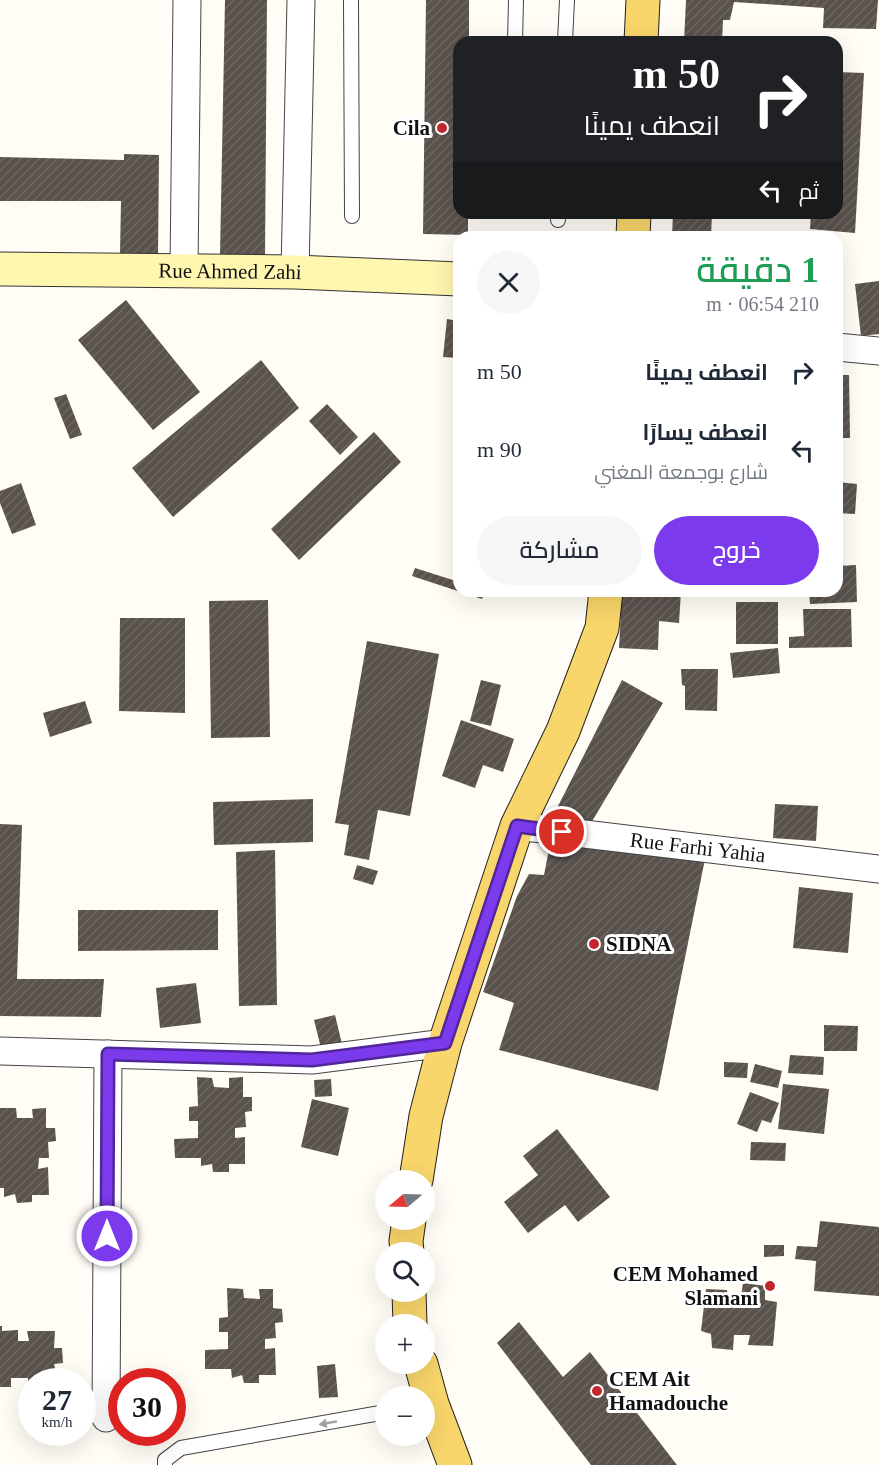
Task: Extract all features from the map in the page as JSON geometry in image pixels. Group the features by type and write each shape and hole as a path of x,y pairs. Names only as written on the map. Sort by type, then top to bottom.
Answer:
{"main road":[{"path":"641,36 643,0"},
{"path":"418,1170 426,1116 445,1043 517,826 563,731 602,628 605,597"},
{"path":"435,1421 455,1465"}],"street":[{"path":"184,271 187,0"},
{"path":"295,272 301,0"},
{"name":"Rue Ahmed Zahi","path":"0,269 295,272 453,279"},
{"path":"843,348 879,351"},
{"name":"Rue Farhi Yahia","path":"517,826 879,869"},
{"path":"0,1051 312,1060 445,1043"},
{"path":"106,1418 108,1054"}],"lane":[{"path":"351,0 352,216"},
{"path":"515,36 516,0"},
{"path":"566,36 567,0"},
{"path":"165,1465 165,1460 181,1448 375,1414"}],"building":[{"path":"225,0 267,0 265,257 220,255"},
{"name":"Cila","path":"426,0 469,0 469,36 453,36 453,219 468,219 468,231 453,231 453,235 423,234"},
{"path":"686,0 878,0 876,29 823,28 824,8 734,2 730,20 723,20 722,36 684,36"},
{"path":"843,72 864,73 855,233 810,229 811,219 843,219"},
{"path":"124,154 159,155 158,256 120,254 121,201 0,201 0,157 124,160"},
{"path":"673,219 712,219 711,231 672,231"},
{"path":"879,281 879,334 861,336 855,284"},
{"path":"126,300 200,392 153,430 78,340"},
{"path":"447,319 453,320 453,358 443,357"},
{"path":"261,360 299,408 173,517 132,468"},
{"path":"843,375 849,375 850,438 843,438"},
{"path":"66,394 82,435 70,439 54,398"},
{"path":"327,404 358,437 340,455 309,421"},
{"path":"374,432 401,462 299,560 271,529"},
{"path":"21,483 36,525 12,534 0,503 0,491"},
{"path":"843,483 857,484 855,514 843,513"},
{"path":"856,565 857,602 810,604 809,597 843,597 843,566"},
{"path":"415,568 453,580 453,589 412,576"},
{"path":"622,597 681,597 679,623 659,621 658,650 619,648"},
{"path":"268,600 270,737 211,738 209,601"},
{"path":"736,602 778,602 778,644 736,644"},
{"path":"803,609 851,609 852,647 789,648 789,637 804,636"},
{"path":"120,618 185,618 185,713 119,711"},
{"path":"367,641 439,654 410,816 378,810 369,860 344,855 349,825 335,823"},
{"path":"778,648 780,673 733,678 730,653"},
{"path":"681,669 718,669 717,711 685,710 685,686 682,685"},
{"path":"481,680 501,685 491,726 470,721"},
{"path":"622,680 663,703 591,823 553,816"},
{"path":"85,701 92,723 50,737 43,713"},
{"path":"461,720 514,739 503,772 483,765 475,788 442,776"},
{"path":"313,799 313,842 214,845 213,802"},
{"path":"775,804 818,806 816,841 773,838"},
{"path":"0,824 22,825 17,979 104,979 101,1017 0,1016"},
{"name":"SIDNA","path":"551,839 705,859 658,1091 499,1050 514,1003 483,992 517,896 529,874 544,875"},
{"path":"275,850 277,1005 239,1006 236,852"},
{"path":"357,865 378,871 373,885 353,879"},
{"path":"799,887 853,893 848,953 793,948"},
{"path":"78,910 218,910 218,950 78,951"},
{"path":"196,983 201,1023 160,1028 156,988"},
{"path":"335,1015 342,1044 321,1048 314,1020"},
{"path":"824,1025 858,1026 857,1051 824,1051"},
{"path":"790,1055 824,1057 823,1075 788,1073"},
{"path":"724,1062 748,1063 747,1078 724,1077"},
{"path":"755,1064 782,1071 778,1088 750,1082"},
{"path":"197,1077 212,1078 214,1087 229,1088 229,1078 243,1077 243,1097 252,1097 252,1111 245,1112 246,1127 235,1128 235,1138 245,1137 245,1164 229,1164 229,1172 213,1172 212,1164 201,1166 201,1158 175,1158 174,1139 198,1138 198,1121 189,1121 189,1107 198,1106"},
{"path":"331,1079 332,1096 315,1097 314,1080"},
{"path":"783,1084 829,1089 824,1134 778,1129"},
{"path":"750,1092 779,1103 771,1123 762,1120 757,1132 737,1124"},
{"path":"312,1099 349,1108 338,1156 301,1147"},
{"path":"0,1108 16,1108 17,1118 33,1118 32,1109 46,1108 46,1128 55,1128 56,1141 48,1142 49,1158 39,1158 38,1169 48,1167 49,1195 32,1195 32,1202 17,1203 15,1194 4,1197 4,1188 0,1188"},
{"path":"557,1129 610,1197 578,1222 565,1205 528,1233 504,1202 538,1175 523,1156"},
{"path":"751,1142 786,1143 785,1161 750,1160"},
{"path":"820,1221 879,1227 879,1296 814,1291 816,1261 795,1259 797,1246 817,1247"},
{"path":"764,1245 784,1245 784,1256 764,1257"},
{"path":"743,1283 765,1286 765,1300 777,1302 773,1346 748,1345 750,1335 734,1335 733,1350 712,1348 711,1334 701,1331 706,1289 727,1290 728,1296 741,1297"},
{"path":"227,1288 243,1289 244,1298 260,1299 259,1289 273,1289 273,1308 282,1309 283,1322 275,1323 276,1338 265,1339 265,1349 275,1348 276,1375 259,1375 259,1383 244,1383 242,1375 232,1378 231,1369 205,1369 205,1350 228,1349 228,1332 219,1332 219,1318 228,1317"},
{"path":"519,1322 563,1377 590,1352 677,1465 591,1465 497,1343"},
{"path":"0,1326 2,1326 2,1331 18,1330 18,1341 29,1341 27,1331 55,1331 54,1348 62,1348 63,1363 54,1364 55,1368 18,1368 18,1378 11,1378 11,1387 0,1387"},
{"path":"335,1364 338,1397 319,1398 317,1366"}],"place":[{"name":"Cila","path":"442,128"},
{"name":"SIDNA","path":"594,944"},
{"name":"CEM Mohamed Slamani","path":"770,1286"},
{"name":"CEM Ait Hamadouche","path":"597,1391"}],"route":[{"path":"107,1236 108,1054 312,1060 445,1043 517,826 562,832"}]}
